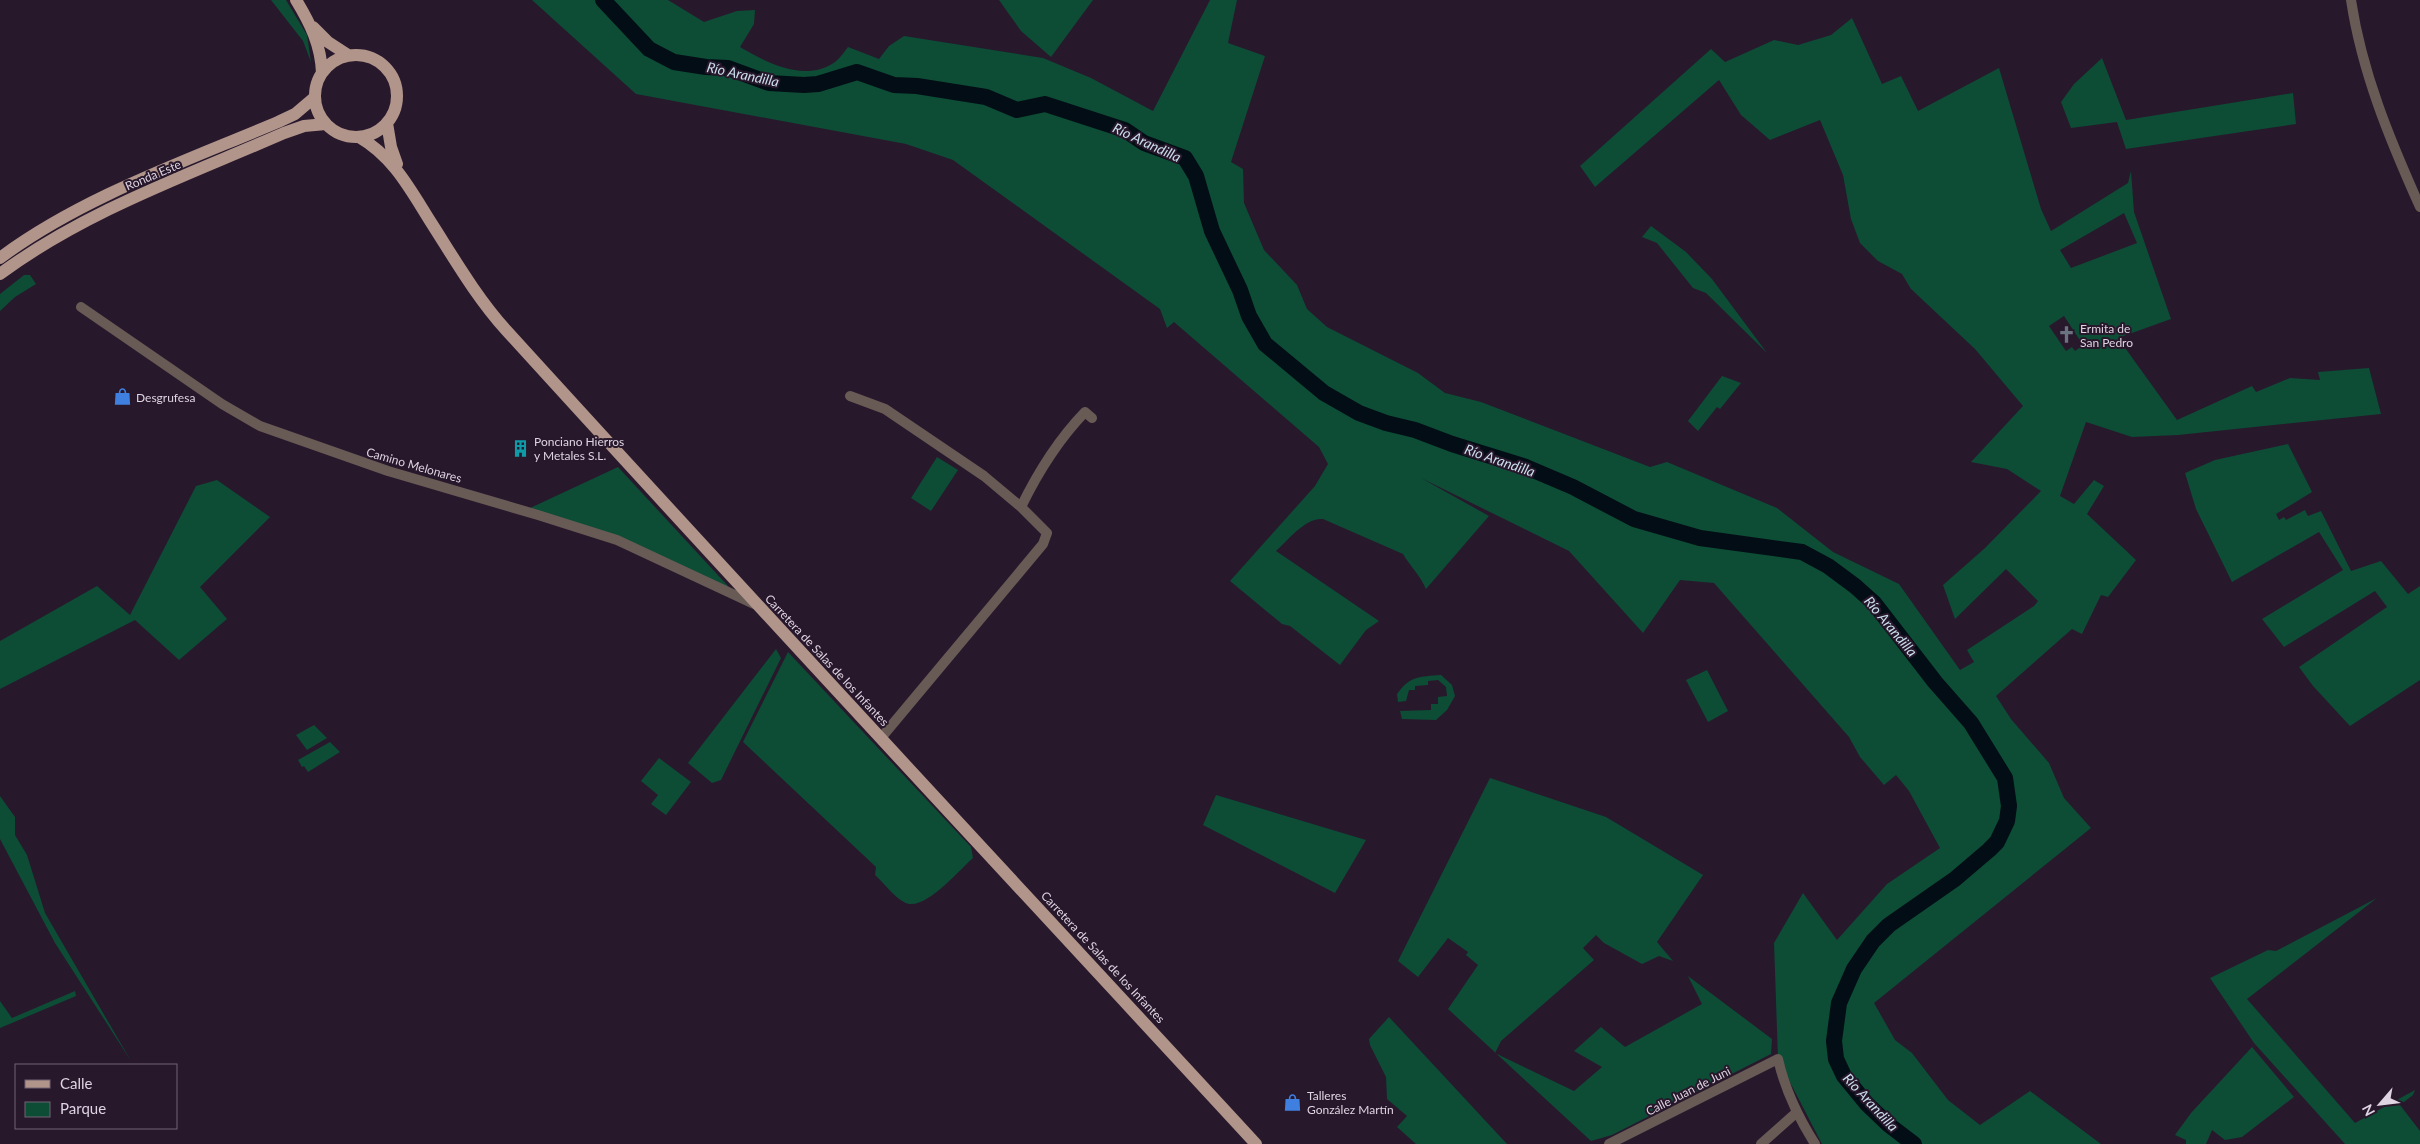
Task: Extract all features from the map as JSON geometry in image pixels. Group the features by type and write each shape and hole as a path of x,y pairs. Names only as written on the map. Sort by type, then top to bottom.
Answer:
{"main road":[{"path":"296,0 312,27 320,55 322,72 316,87 315,97 318,112 326,124 336,132 347,136 359,137 374,132 387,122 393,113 396,91 388,70 370,57 348,55 338,59 322,72"},
{"path":"312,27 328,42 348,55"},
{"name":"Ronda Este","path":"0,258 44,228 81,209 278,122 294,114 315,97"},
{"name":"Carretera de Salas de los Infantes","path":"387,122 391,147 402,176"},
{"name":"Ronda Este","path":"0,274 23,257 100,213 284,133 304,126 326,124"},
{"name":"Carretera de Salas de los Infantes","path":"359,137 385,154 402,176 459,267 503,327 1256,1144"}],"street":[{"path":"2351,0 2366,70 2394,148 2420,207"},
{"name":"Camino Melonares","path":"81,307 222,404 260,426 388,471 546,517 617,540 760,607"},
{"path":"850,396 885,410 984,476 1021,507 1047,533 1043,544 881,738"},
{"path":"1021,507 1036,475 1069,428 1085,412 1092,418"},
{"name":"Calle Juan de Juni","path":"1609,1144 1778,1059 1783,1084 1797,1112"},
{"path":"1761,1144 1797,1112 1815,1144"}],"green space":[{"path":"271,0 286,0 307,35 311,62 303,41"},
{"path":"532,0 668,0 704,22 737,11 755,10 754,24 740,47 774,64 799,71 823,68 835,62 848,47 879,59 889,46 904,36 1043,58 1091,78 1153,111 1210,0 1237,0 1228,43 1265,56 1231,162 1243,169 1244,203 1264,250 1297,285 1307,309 1327,327 1418,373 1445,393 1481,402 1650,467 1667,462 1777,508 1833,552 1899,584 1960,670 1974,662 1967,650 2034,606 2038,601 2006,569 1955,619 1943,585 1985,548 2041,491 2007,469 1971,462 2023,406 1975,349 1911,289 1902,274 1878,261 1860,243 1851,219 1843,175 1820,120 1770,140 1741,115 1719,80 1595,187 1580,166 1711,49 1725,62 1774,40 1798,45 1831,35 1852,18 1882,84 1901,76 1918,111 1999,68 2041,209 2051,231 2128,183 2131,171 2134,212 2171,319 2118,338 2177,420 2252,386 2256,392 2290,378 2320,380 2318,372 2369,368 2381,414 2178,435 2132,437 2086,422 2060,496 2074,504 2094,480 2104,486 2087,514 2136,560 2108,597 2101,595 2082,634 2072,629 1996,696 2011,719 2049,763 2064,798 2091,828 1874,1003 1895,1040 1912,1053 1948,1100 1980,1125 2030,1091 2101,1144 1822,1144 1778,1059 1774,943 1803,893 1837,940 1887,884 1940,848 1909,791 1896,775 1884,785 1860,757 1849,737 1714,583 1680,580 1643,633 1569,551 1421,478 1489,516 1426,589 1403,554 1323,519 1317,519 1304,525 1276,551 1379,621 1366,630 1340,665 1290,626 1282,624 1230,581 1315,486 1328,464 1319,447 1174,322 1167,328 1160,309 953,160 906,144 636,94","holes":["2124,213 2137,243 2071,268 2060,250","2064,316 2083,345 2075,351 2072,347 2066,351 2049,326"]},
{"path":"999,0 1093,0 1051,57 1021,31"},
{"path":"2102,58 2126,120 2293,93 2296,124 2126,149 2117,122 2071,128 2061,102 2074,84"},
{"path":"1651,226 1686,252 1712,279 1767,353 1706,293 1693,288 1657,243 1642,237"},
{"path":"24,275 30,275 36,284 15,297 0,311 0,294"},
{"path":"1722,376 1741,383 1720,409 1717,407 1698,431 1688,421"},
{"path":"2288,444 2312,492 2276,514 2279,520 2284,517 2286,520 2305,510 2308,516 2321,511 2351,571 2381,561 2408,594 2420,586 2420,680 2350,726 2313,686 2299,667 2387,607 2375,591 2284,647 2262,619 2343,570 2319,532 2232,582 2196,509 2185,473 2215,460"},
{"path":"937,457 958,470 931,511 911,498"},
{"path":"618,467 728,586 724,587 528,509"},
{"path":"217,480 270,517 200,587 227,619 179,660 135,620 0,689 0,641 97,586 130,615 196,486"},
{"path":"776,649 781,658 721,780 712,783 688,763"},
{"path":"788,652 971,847 973,858 940,889 921,902 912,904 904,902 896,896 875,875 876,867 743,742"},
{"path":"1707,670 1728,711 1708,722 1686,680"},
{"path":"1441,675 1452,685 1455,696 1447,710 1436,720 1402,719 1400,711 1431,710 1431,704 1438,704 1438,697 1447,696 1446,687 1438,680 1428,681 1428,685 1415,686 1415,690 1409,690 1406,701 1398,702 1397,694 1402,688 1416,678"},
{"path":"314,725 327,738 307,750 296,735"},
{"path":"330,742 340,752 308,772 304,766 302,767 298,760"},
{"path":"659,758 691,782 666,815 651,804 658,795 641,781"},
{"path":"1490,778 1606,817 1703,875 1657,942 1673,961 1659,956 1642,964 1604,943 1596,935 1583,948 1594,960 1501,1041 1495,1053 1448,1009 1478,965 1466,955 1468,952 1448,938 1418,977 1398,961"},
{"path":"1216,795 1366,840 1335,893 1203,825"},
{"path":"0,796 15,817 15,835 27,855 45,913 131,1061 55,943 0,839"},
{"path":"2377,898 2247,999 2355,1123 2415,1090 2413,1095 2400,1105 2420,1131 2420,1144 2345,1144 2254,1043 2210,978 2268,950 2276,951"},
{"path":"1688,976 1772,1039 1771,1054 1612,1135 1591,1141 1496,1054 1574,1091 1602,1067 1574,1051 1601,1027 1625,1047 1702,1004"},
{"path":"75,991 76,996 0,1028 0,1001 12,1018"},
{"path":"1389,1017 1507,1144 1416,1144 1397,1127 1407,1116 1387,1099 1386,1077 1370,1045 1369,1039"},
{"path":"2252,1047 2294,1097 2242,1137 2225,1140 2212,1130 2206,1144 2186,1144 2186,1140 2175,1135 2191,1113"}],"waterway":[{"name":"Río Arandilla","path":"603,0 649,49 674,62 728,68 769,83 804,85 818,84 857,72 894,85 917,86 986,97 1017,110 1045,104 1125,130 1144,143 1185,158 1196,176 1212,231 1240,290 1249,316 1265,344 1324,393 1359,413 1386,423 1415,430 1452,444 1526,467 1573,487 1634,519 1700,538 1802,552 1828,566 1855,586 1874,603 1935,682 1971,723 2005,778 2009,806 2007,821 1997,842 1989,850 1955,879 1889,925 1873,941 1854,969 1839,1003 1834,1041 1836,1059 1844,1076 1867,1104 1889,1125 1914,1144"}],"place":[{"name":"Ermita de San Pedro","path":"2066,335"},
{"name":"Desgrufesa","path":"122,397"},
{"name":"Ponciano Hierros y Metales S.L.","path":"520,448"},
{"name":"Talleres González Martín","path":"1293,1102"}]}
